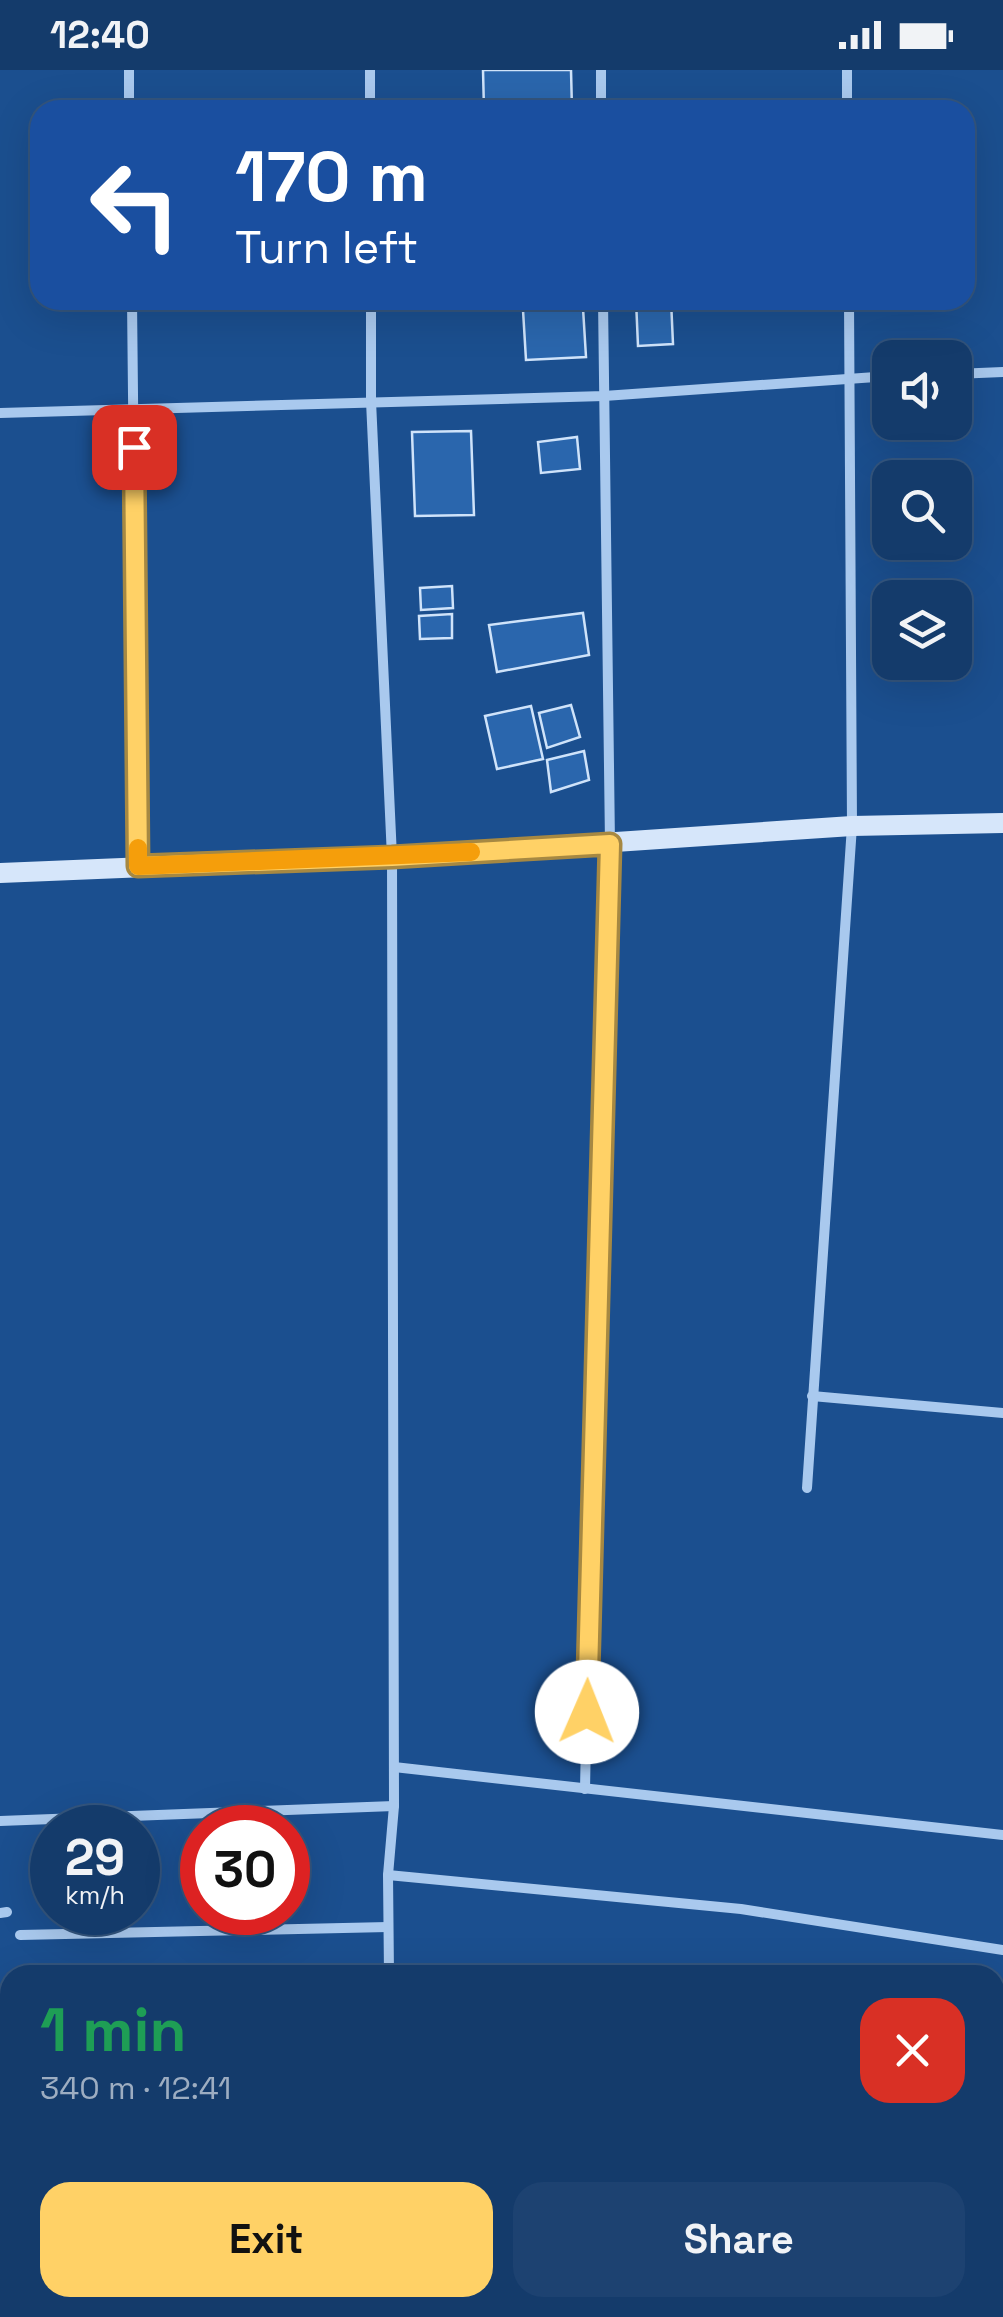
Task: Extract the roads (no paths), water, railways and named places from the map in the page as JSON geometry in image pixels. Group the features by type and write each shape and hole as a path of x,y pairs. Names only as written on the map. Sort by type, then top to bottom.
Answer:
{"street":[{"path":"129,70 129,100"},
{"path":"370,70 370,100"},
{"path":"601,70 601,100"},
{"path":"847,70 847,100"},
{"path":"132,310 138,866"},
{"path":"371,310 371,401 392,857 394,1806 388,1875 389,1965"},
{"path":"585,1789 610,844 603,310"},
{"path":"807,1488 852,826 849,310"},
{"path":"972,373 1003,372"},
{"path":"0,414 604,396 872,376"},
{"path":"0,873 392,857 852,826 1003,824"},
{"path":"812,1396 1003,1413"},
{"path":"394,1767 1003,1835"},
{"path":"0,1821 394,1806"},
{"path":"388,1875 741,1909 1003,1950"},
{"path":"20,1935 388,1926"}]}
